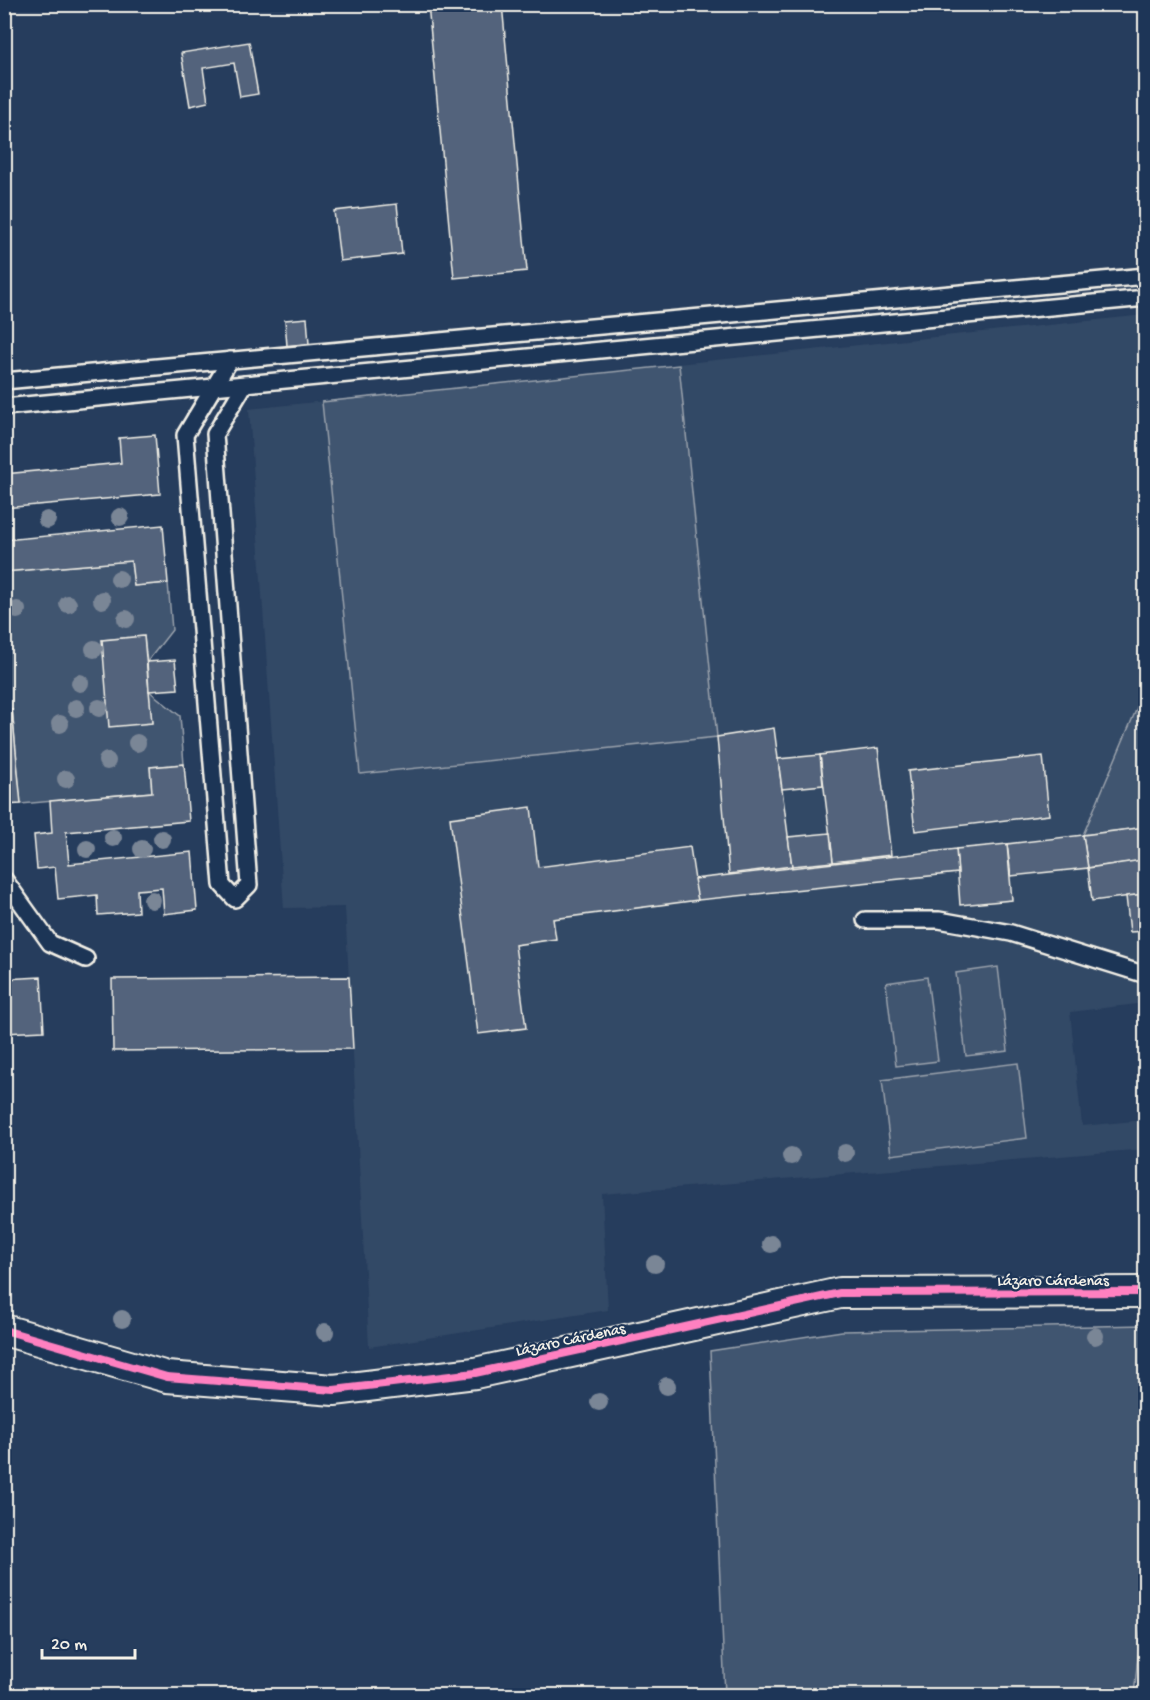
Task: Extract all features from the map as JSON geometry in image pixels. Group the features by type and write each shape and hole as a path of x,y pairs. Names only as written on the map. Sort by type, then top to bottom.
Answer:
{"street":[{"name":"Lázaro Cárdenas","path":"4,1330 167,1377 334,1390 475,1373 840,1293 1146,1292"}],"lane":[{"path":"4,381 1146,276"},
{"path":"4,407 1146,298"},
{"path":"230,360 185,435 222,885 236,899 249,885 215,434 245,384"},
{"path":"4,879 50,943 86,959"},
{"path":"866,920 939,920 1011,933 1146,975"}],"shaded area":[{"path":"1145,315 1145,1003 1070,1012 1082,1126 1145,1120 1145,1149 602,1194 608,1310 369,1347 345,907 284,908 249,409"},
{"path":"679,365 717,737 360,774 322,402"},
{"path":"131,561 134,586 168,583 172,630 147,662 144,636 102,640 152,723 149,691 180,716 184,764 150,767 152,792 21,804 12,709 5,709 5,572"},
{"path":"1145,689 1145,827 1083,835"},
{"path":"998,967 1008,1051 966,1056 956,973"},
{"path":"927,977 938,1061 896,1066 886,983"},
{"path":"1018,1063 1027,1138 891,1155 882,1080"},
{"path":"1145,1325 1146,1578 1134,1695 725,1695 710,1351 842,1331"}],"building":[{"path":"428,4 502,4 527,271 454,278"},
{"path":"249,42 258,94 240,97 234,63 203,68 208,102 190,106 181,53"},
{"path":"397,204 402,254 340,261 334,211"},
{"path":"307,318 309,344 287,346 285,320"},
{"path":"155,435 160,494 4,508 4,474 121,463 119,438"},
{"path":"163,525 168,583 134,586 131,561 4,572 4,532 5,540"},
{"path":"144,636 152,723 109,727 102,640"},
{"path":"175,660 178,689 149,691 147,662"},
{"path":"4,709 12,709 21,804 4,805"},
{"path":"774,728 792,866 729,874 717,737"},
{"path":"878,748 891,855 833,862 820,755"},
{"path":"820,755 823,785 782,789 778,759"},
{"path":"1043,756 1049,815 915,831 908,771"},
{"path":"184,764 189,821 66,832 69,864 192,852 197,910 164,914 162,888 137,890 138,912 98,915 97,895 58,899 55,867 37,869 34,835 52,833 50,801 152,792 150,767"},
{"path":"531,807 538,867 690,847 698,900 553,919 556,939 515,945 526,1028 478,1034 450,818"},
{"path":"1146,827 1146,860 1088,868 1083,835"},
{"path":"830,833 833,862 792,866 788,837"},
{"path":"1083,835 1088,868 1011,876 1007,844"},
{"path":"1007,844 1012,900 960,905 956,849"},
{"path":"956,849 958,873 698,900 694,879"},
{"path":"1142,860 1146,894 1092,901 1088,868"},
{"path":"1146,894 1146,931 1130,932 1126,896"},
{"path":"41,977 44,1031 4,1033 4,979"},
{"path":"349,977 353,1049 113,1051 112,979"}],"cycle path":[{"path":"4,1330 167,1377 334,1390 475,1373 840,1293 1146,1292"}]}
